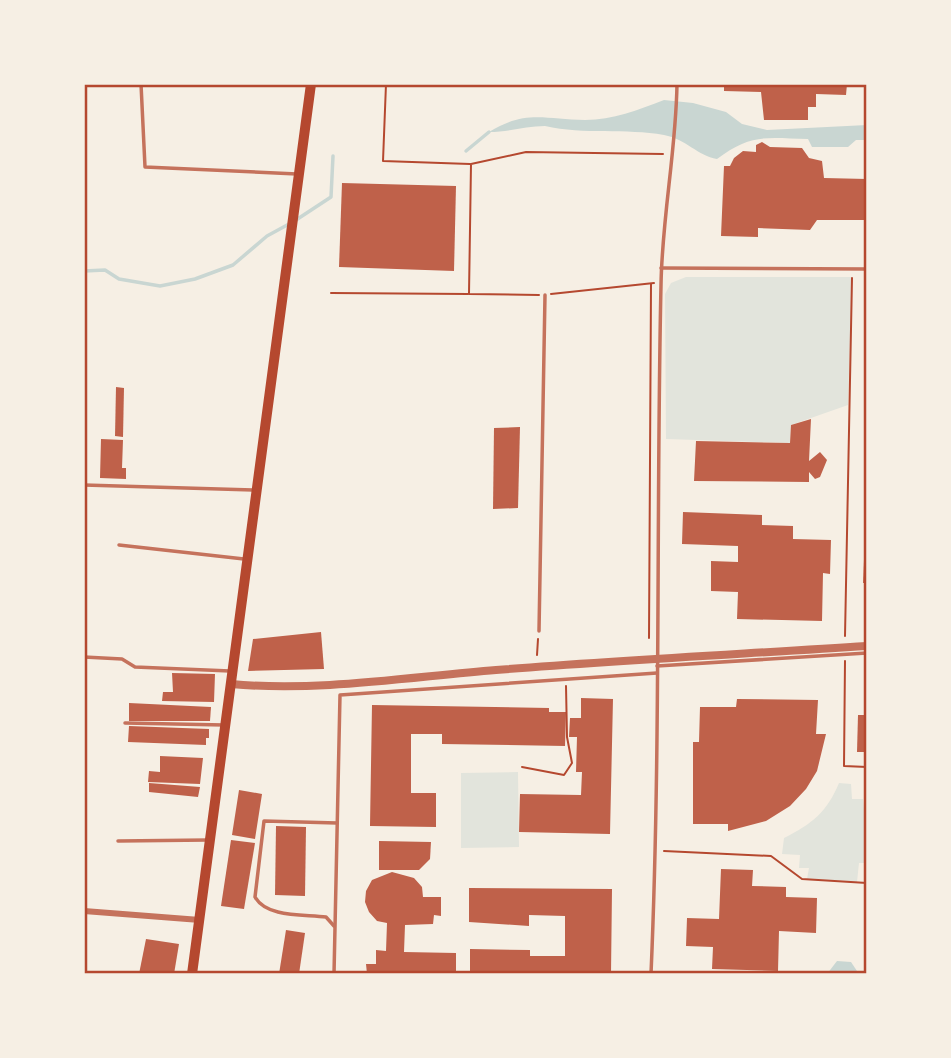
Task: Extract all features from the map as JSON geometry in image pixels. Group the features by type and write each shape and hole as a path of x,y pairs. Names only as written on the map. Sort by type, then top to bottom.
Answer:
{"main road":[{"path":"192,974 254,490 311,84"}],"street":[{"path":"231,684 338,683 867,646"},
{"path":"84,911 200,920"}],"lane":[{"path":"141,84 145,167 297,174"},
{"path":"651,974 656,850 661,268 675,154 677,84"},
{"path":"661,268 867,269"},
{"path":"540,631 545,295"},
{"path":"84,485 254,490"},
{"path":"119,545 246,559"},
{"path":"657,662 867,653"},
{"path":"84,657 122,659 135,667 232,671"},
{"path":"334,974 340,695 657,673"},
{"path":"125,723 226,725"},
{"path":"335,928 326,917 269,910 260,905 256,897 264,821 337,823"},
{"path":"118,841 211,840"}],"path":[{"path":"386,84 383,161 471,164 526,152 675,154"},
{"path":"469,294 471,164"},
{"path":"845,648 852,277"},
{"path":"649,638 651,283"},
{"path":"331,293 545,295 661,284"},
{"path":"537,655 540,631"},
{"path":"845,659 844,766 867,767"},
{"path":"522,767 564,775 572,763 566,685"},
{"path":"656,850 771,856 802,879 867,883"}],"shaded area":[{"path":"664,100 693,103 726,112 742,124 767,130 867,125 867,140 856,140 848,147 812,147 808,139 760,139 740,145 717,159 704,155 672,137 650,133 545,126 489,132 514,120 536,117 585,120 606,118"},
{"path":"686,277 852,277 848,405 791,425 790,443 666,439 665,294 671,283"},
{"path":"518,772 519,847 461,848 461,773"},
{"path":"839,783 851,784 852,799 863,799 864,809 867,810 867,863 859,863 857,882 807,879 809,868 799,868 800,855 782,854 784,838 818,816"},
{"path":"837,961 851,962 859,974 827,974"}],"building":[{"path":"724,84 847,84 846,95 816,94 816,107 808,107 808,120 764,120 761,92 724,91"},
{"path":"762,142 770,147 802,148 809,158 822,161 824,178 867,179 867,220 817,220 810,230 758,228 758,237 721,236 724,166 730,166 734,158 743,151 756,152 756,145"},
{"path":"342,183 456,186 454,271 339,267"},
{"path":"116,387 124,388 123,437 115,436"},
{"path":"811,419 809,461 820,452 827,460 820,477 815,479 809,472 809,482 694,481 696,441 790,443 791,425"},
{"path":"520,427 518,508 493,509 494,428"},
{"path":"101,439 123,440 122,468 126,468 126,479 100,478"},
{"path":"683,512 762,515 762,525 793,526 793,539 831,540 830,574 823,573 822,621 737,619 738,592 711,591 711,561 738,562 738,546 682,544"},
{"path":"864,560 867,560 867,583 863,583"},
{"path":"321,632 324,669 248,671 253,639"},
{"path":"172,673 215,674 214,702 162,701 163,692 173,692"},
{"path":"581,698 613,699 610,834 519,832 520,794 581,795 582,772 576,772 577,737 569,737 570,718 581,718"},
{"path":"737,699 818,700 816,734 826,734 817,771 806,789 790,806 766,821 728,831 728,824 693,824 693,742 699,742 700,707 736,707"},
{"path":"129,703 211,707 210,721 129,721"},
{"path":"372,705 549,708 549,712 566,712 565,746 442,744 442,734 411,734 411,793 436,793 436,827 370,826"},
{"path":"858,715 867,715 867,752 857,752"},
{"path":"129,726 209,729 209,738 206,738 206,745 128,742"},
{"path":"160,756 203,758 200,784 148,782 149,771 160,772"},
{"path":"149,783 200,787 198,797 149,792"},
{"path":"239,790 262,794 255,839 232,835"},
{"path":"276,826 306,827 305,896 275,895"},
{"path":"231,840 255,843 244,909 221,906"},
{"path":"379,841 431,842 430,859 419,870 379,870"},
{"path":"721,869 753,870 752,886 786,887 786,897 817,898 816,933 779,931 778,971 712,969 713,947 686,946 687,918 719,919"},
{"path":"392,872 414,878 422,887 423,897 441,897 441,916 434,915 433,924 405,925 404,952 456,953 456,974 367,974 366,964 376,964 376,950 386,951 387,923 377,921 369,912 365,902 366,891 372,880"},
{"path":"469,888 612,889 611,974 470,974 470,949 530,950 530,956 565,956 565,916 529,915 529,926 469,922"},
{"path":"865,909 867,910 867,933 864,933"},
{"path":"286,930 305,933 299,974 279,974"},
{"path":"146,939 179,944 174,974 139,974"}],"waterway":[{"path":"466,151 489,132"},
{"path":"296,220 331,197 333,156"},
{"path":"84,271 105,270 119,279 160,286 195,279 233,265 267,236 289,224"}]}
